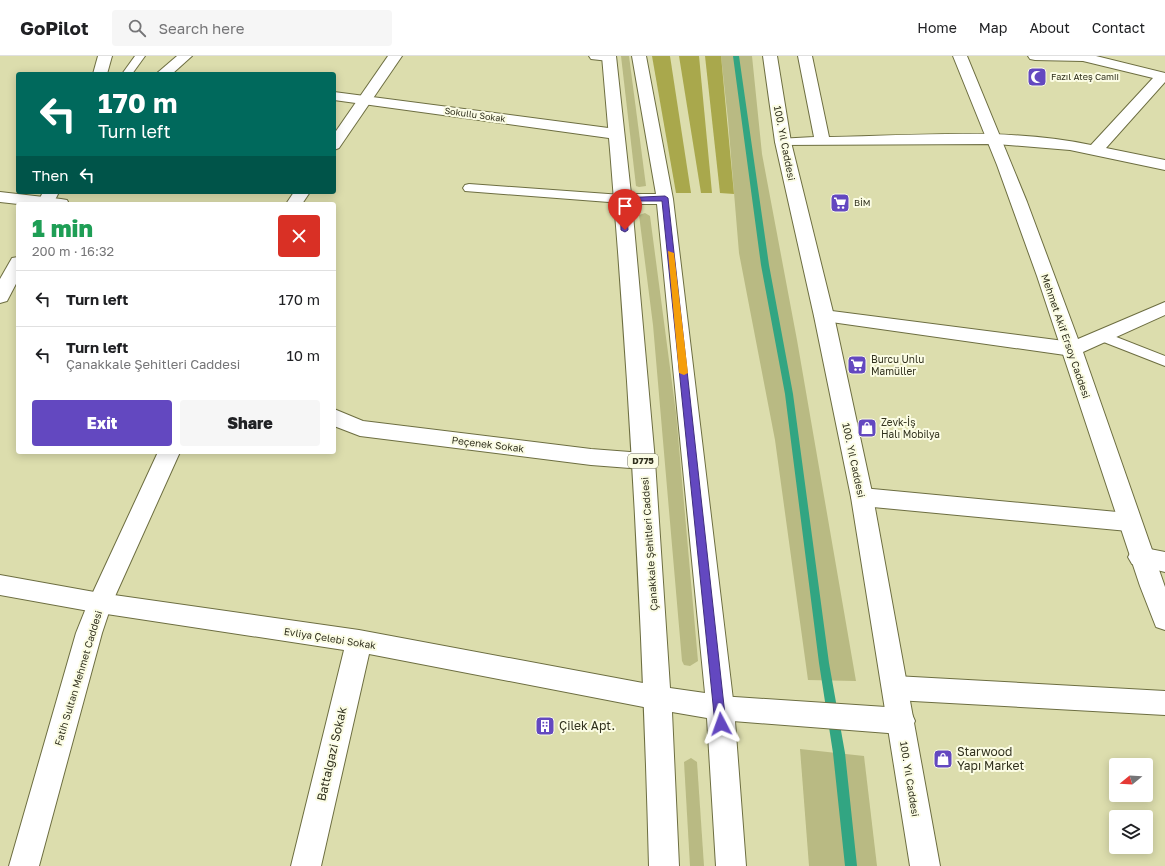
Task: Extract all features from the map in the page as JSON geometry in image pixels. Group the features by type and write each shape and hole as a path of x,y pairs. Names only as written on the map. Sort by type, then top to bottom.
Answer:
{"street":[{"path":"101,72 105,56"},
{"path":"165,72 185,56"},
{"path":"336,142 395,56"},
{"name":"Çanakkale Şehitleri Caddesi","path":"604,56 616,134 643,461 659,698 664,866"},
{"path":"639,56 665,198 720,708 730,866"},
{"name":"100. Yıl Caddesi","path":"770,56 783,142 824,316 862,497 896,688 925,866"},
{"path":"805,56 822,141"},
{"name":"Mehmet Akif Ersoy Caddesi","path":"960,56 996,139 1072,349 1140,557 1165,619"},
{"path":"1035,56 1083,57 1164,77 1094,150"},
{"name":"Sokullu Sokak","path":"336,96 616,134"},
{"path":"783,142 996,139 1070,145 1165,165"},
{"path":"0,197 51,200"},
{"path":"622,199 665,198"},
{"path":"0,297 16,266"},
{"path":"824,316 1072,349 1165,308"},
{"name":"Peçenek Sokak","path":"336,418 360,428 591,457 643,461"},
{"name":"Fatih Sultan Mehmet Caddesi","path":"24,866 89,634 100,603 168,454"},
{"path":"862,497 1128,522"},
{"path":"1140,557 1165,562"},
{"name":"Evliya Çelebi Sokak","path":"0,585 100,603 359,641 659,698 720,708 901,721"},
{"name":"Battalgazi Sokak","path":"306,866 359,641"},
{"path":"896,688 1165,703"}],"lane":[{"path":"128,72 140,56"},
{"path":"469,188 622,199"},
{"path":"1101,336 1165,361"}],"green space":[{"path":"621,56 629,56 646,186 636,186"},
{"path":"721,56 752,56 762,154 797,340 856,681 808,680 775,440 739,253"},
{"path":"645,213 650,216 676,413 698,661 690,666 684,665 682,661 653,325 639,215"},
{"path":"800,749 864,756 877,866 809,866"},
{"path":"691,758 697,762 704,866 690,866 684,762"}],"shaded area":[{"path":"652,56 670,56 691,193 676,193"},
{"path":"679,56 699,56 712,193 701,193"},
{"path":"705,56 721,56 734,194 720,193"}],"waterway":[{"path":"736,56 765,265 789,394 824,663 839,753 851,866"}],"slow traffic":[{"path":"671,253 684,373"}],"place":[{"name":"Fazıl Ateş Camii","path":"1037,77"},
{"name":"BİM","path":"840,203"},
{"name":"Burcu Unlu Mamüller","path":"857,365"},
{"name":"Zevk-İş Halı Mobilya","path":"867,428"},
{"name":"Çilek Apt.","path":"545,726"},
{"name":"Starwood Yapı Market","path":"943,759"}],"route":[{"path":"625,230 622,199 665,198 721,724"}]}
